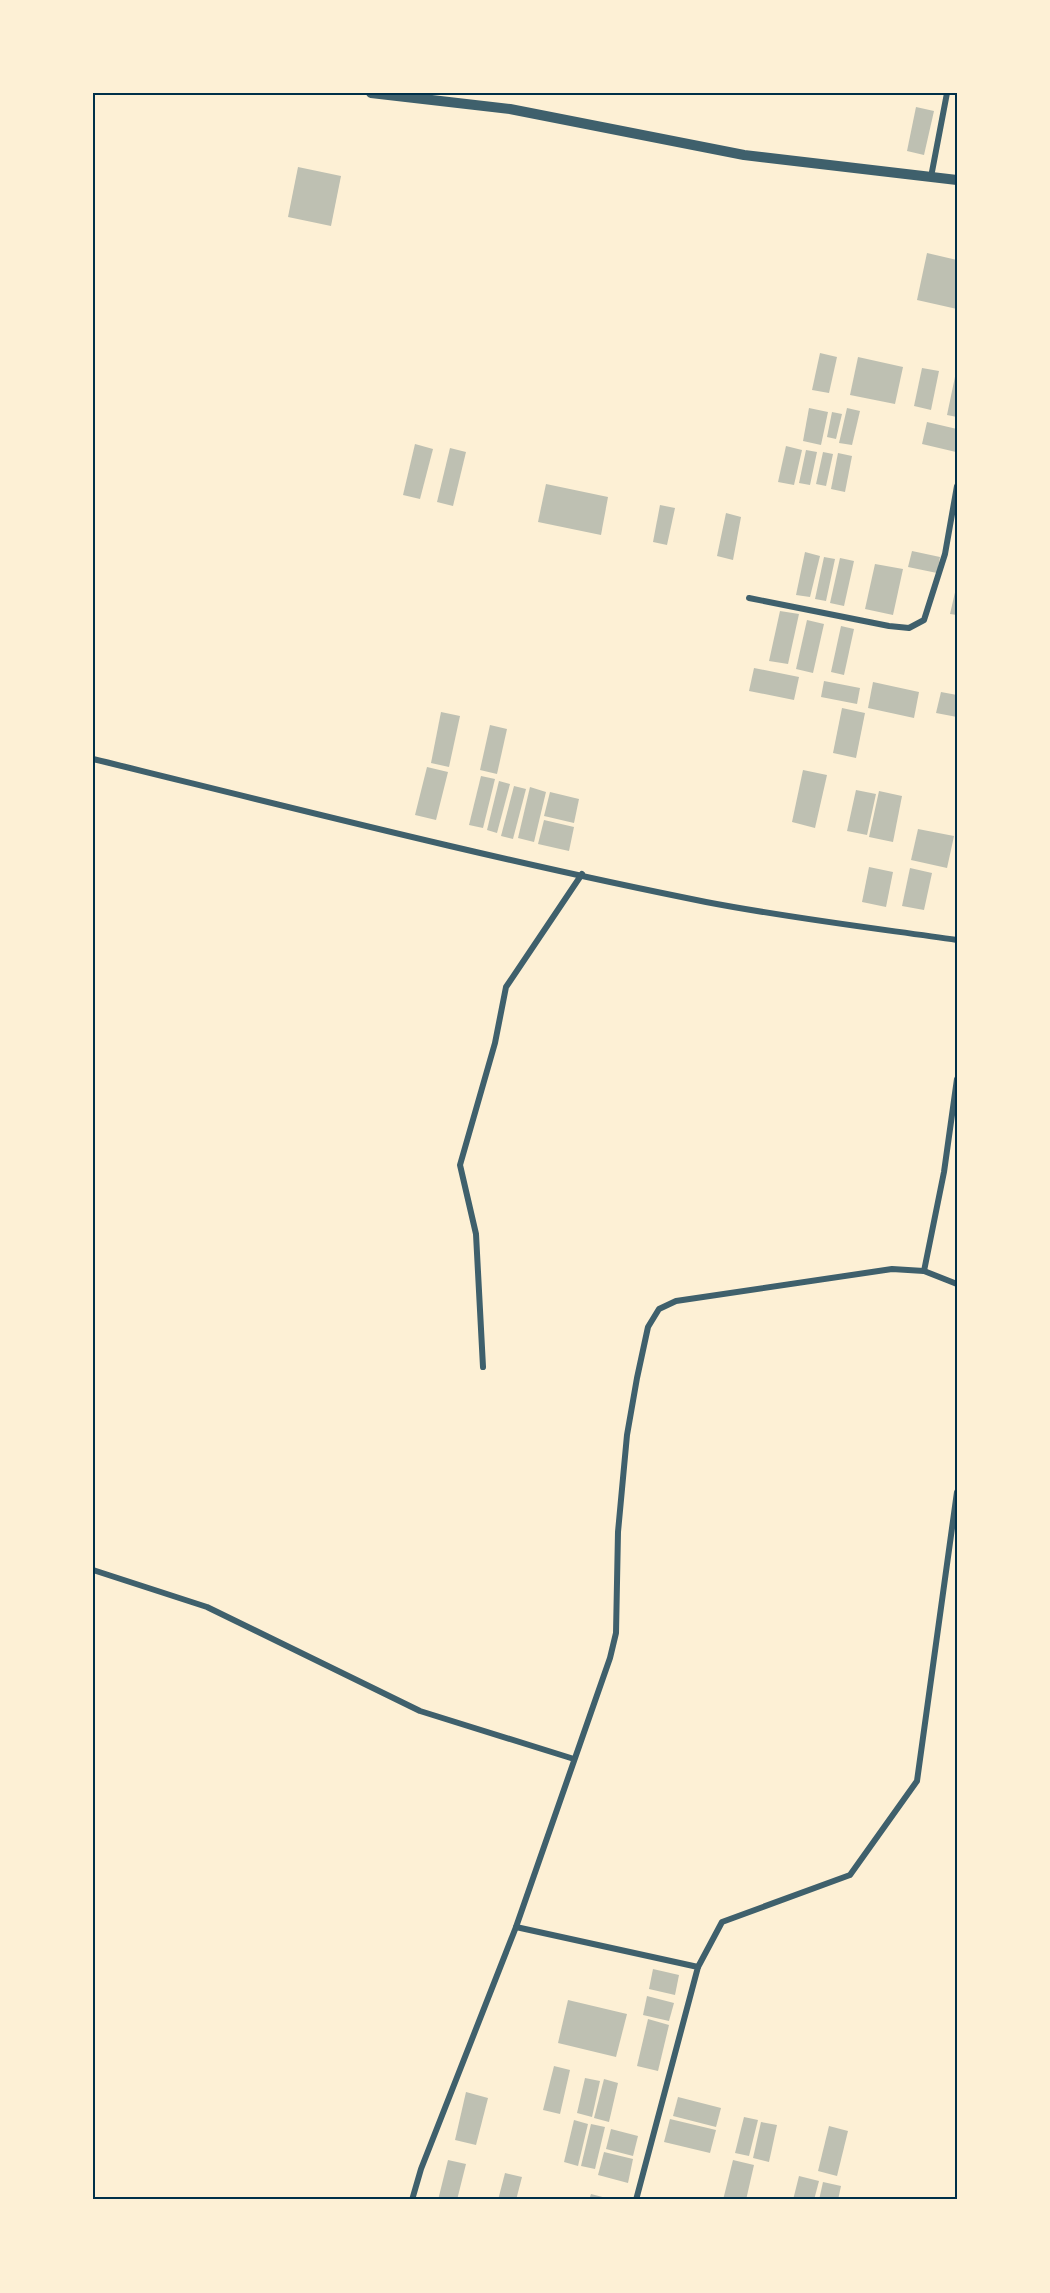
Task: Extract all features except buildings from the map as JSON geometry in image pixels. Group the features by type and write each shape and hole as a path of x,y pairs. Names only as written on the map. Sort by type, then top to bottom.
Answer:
{"street":[{"path":"371,93 510,110 744,155 957,180"},
{"path":"931,177 947,93"},
{"path":"749,598 889,626 909,628 924,620 945,554 957,486"},
{"path":"93,759 421,839 706,902 957,940"},
{"path":"483,1367 476,1234 460,1165 495,1043 506,987 582,874"},
{"path":"924,1270 944,1172 957,1079"},
{"path":"412,2200 421,2169 516,1927 610,1658 616,1634 618,1532 627,1435 648,1327 659,1309 676,1301 892,1269 924,1270 957,1284"},
{"path":"636,2200 698,1967 722,1922 850,1875 917,1781 957,1492"},
{"path":"93,1570 207,1606 420,1711 574,1759"},
{"path":"516,1927 698,1967"}]}
